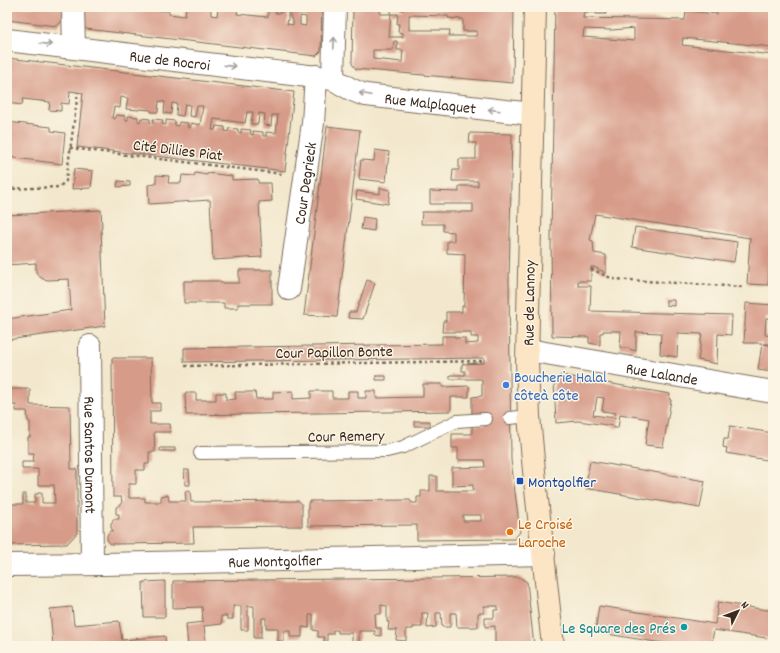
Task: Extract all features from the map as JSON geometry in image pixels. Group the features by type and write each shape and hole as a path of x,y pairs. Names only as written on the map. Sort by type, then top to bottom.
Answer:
{"main road":[{"name":"Rue de Lannoy","path":"535,7 528,350 520,417 534,471 554,646"}],"street":[{"path":"73,7 74,48"},
{"name":"Cour Degrieck","path":"289,288 313,123 325,78 335,7"},
{"name":"Rue de Rocroi","path":"7,40 325,78"},
{"name":"Rue Malplaquet","path":"325,78 366,95 532,114"},
{"name":"Rue Santos Dumont","path":"90,346 92,564"},
{"name":"Rue Lalande","path":"528,350 773,392"},
{"name":"Rue Montgolfier","path":"7,565 544,554"}],"lane":[{"name":"Cour Remery","path":"200,453 387,451 403,447 457,421 486,419"}],"path":[{"path":"7,189 59,187 66,181 78,92"},
{"name":"Cité Dillies Piat","path":"70,148 283,174"},
{"path":"591,269 613,279 742,287"},
{"name":"Cour Papillon Bonte","path":"185,366 484,360"}],"building":[{"path":"7,7 63,7 64,19 57,26 7,20"},
{"path":"82,7 142,7 141,8 169,11 169,14 185,16 186,7 200,7 211,9 211,15 217,16 218,8 224,9 224,7 238,7 237,14 268,17 268,7 275,7 275,13 281,13 281,7 322,7 321,51 316,56 86,29 82,24","holes":["288,9 290,9 290,17 293,25 287,24","300,16 306,17 306,26 300,25"]},
{"path":"353,7 380,7 380,14 391,14 391,10 403,10 403,7 514,7 513,83 356,69 352,64","holes":["391,14 398,14 398,32 403,33 403,37 389,37","409,15 448,16 448,18 463,19 463,31 477,31 477,36 449,36 450,30 409,30","394,41 397,41 397,50 403,50 402,62 373,59 373,50 393,50"]},
{"path":"555,7 606,7 606,14 584,12 583,18 685,20 686,11 717,14 717,7 773,11 773,47 683,38 682,45 773,55 773,241 771,241 768,285 747,284 750,238 595,214 590,240 593,241 594,253 606,255 606,273 591,267 591,281 578,281 578,286 591,286 590,311 732,315 731,335 718,334 717,364 698,360 702,334 678,333 677,357 660,354 661,333 636,332 636,351 629,348 620,348 621,331 603,331 603,333 600,333 600,345 589,343 589,337 552,336 551,236","holes":["634,28 634,41 583,37 584,29 612,30"]},
{"path":"7,58 294,92 285,171 77,147 83,93 70,91 69,104 61,103 61,111 49,110 50,102 23,99 22,105 7,103","holes":["121,97 128,98 126,109 151,110 151,112 158,112 159,101 165,102 164,113 171,114 172,103 177,104 176,115 183,116 185,104 190,105 189,116 195,117 197,106 203,106 200,125 191,123 190,128 187,127 188,123 179,122 178,126 175,125 175,121 166,120 166,125 162,124 163,120 153,119 153,123 150,123 150,119 141,118 140,122 138,121 138,117 128,116 128,120 125,120 125,116 116,115 115,119 112,118 114,107 120,108","247,112 253,112 251,124 258,124 259,113 265,114 264,125 271,126 272,115 278,115 276,133 266,132 266,136 263,136 263,132 253,131 253,135 250,134 251,130 241,129 241,133 238,133 238,129 229,128 228,132 225,131 225,127 216,126 215,130 212,130 214,119 245,123"]},
{"path":"7,122 51,127 51,131 65,133 62,164 7,157"},
{"path":"327,126 360,130 337,317 304,315"},
{"path":"470,133 512,134 509,282 511,460 520,532 514,539 417,540 417,525 308,526 308,504 310,501 410,500 412,503 417,503 417,497 421,497 421,491 430,491 430,476 437,476 437,491 473,491 473,485 452,486 452,468 485,467 484,460 458,460 458,448 452,448 452,434 472,434 472,425 485,425 485,413 472,413 472,397 482,396 482,379 450,379 450,375 465,375 465,371 462,371 462,364 484,363 484,358 184,362 184,348 442,344 442,336 465,338 465,344 478,343 478,337 471,337 471,332 442,332 443,321 446,321 446,312 462,312 462,306 464,306 465,254 447,253 447,241 454,241 454,232 443,231 443,224 421,224 422,212 473,212 473,204 430,204 430,191 459,192 459,186 478,186 478,181 452,181 453,170 459,170 459,159 476,159 476,143 469,143","holes":["463,515 481,515 481,521 463,521"]},
{"path":"375,150 389,152 386,182 359,179 361,160 374,161"},
{"path":"74,169 93,171 91,188 72,189"},
{"path":"195,173 232,176 232,180 258,179 258,183 271,183 272,201 259,202 262,257 213,260 210,200 149,204 148,185 156,184 156,175 169,176 168,183 181,183 182,175 194,176"},
{"path":"118,181 130,182 130,186 117,187"},
{"path":"380,188 390,190 388,204 356,199 357,191 380,194"},
{"path":"101,210 105,326 7,340 7,319 71,310 69,279 43,279 36,272 36,263 7,265 7,215"},
{"path":"363,217 375,219 374,231 361,229"},
{"path":"635,227 737,242 734,262 632,247"},
{"path":"239,270 272,270 272,304 238,304 238,308 224,308 224,303 184,303 184,281 220,281 220,283 239,283"},
{"path":"367,280 375,283 363,319 348,318 349,312 356,312"},
{"path":"666,300 674,300 674,306 666,305"},
{"path":"746,303 773,305 773,318 766,318 765,335 773,336 773,344 764,344 773,346 773,372 758,370 762,343 744,343"},
{"path":"112,358 151,358 152,403 160,403 160,411 150,411 150,424 170,424 171,432 154,432 155,452 149,452 149,464 145,464 145,470 136,470 136,484 129,484 129,498 145,498 145,502 161,502 161,496 168,495 169,501 186,501 185,491 190,491 191,502 299,501 302,504 302,526 193,527 194,543 111,544 107,540 107,535 110,531 113,531 111,528 111,523 113,519 119,519 119,514 116,514 116,507 118,507 122,502 121,497 113,497"},
{"path":"561,375 670,394 669,399 671,400 663,447 645,445 649,419 620,414 618,428 614,428 614,426 578,421 556,423 554,381","holes":["597,397 604,398 602,411 616,413 615,418 593,415"]},
{"path":"376,376 386,376 386,380 376,380"},
{"path":"423,384 442,384 442,387 469,386 469,397 451,397 451,411 186,415 185,393 196,393 196,400 216,400 216,393 226,393 226,400 236,399 235,392 255,392 256,399 273,399 273,392 293,391 293,399 311,398 311,391 332,391 332,398 348,398 348,391 358,391 358,398 366,398 366,391 376,391 376,398 423,397"},
{"path":"7,389 30,389 30,405 70,406 71,469 77,469 77,533 67,544 7,545 7,494 10,494 10,504 23,504 23,494 26,494 26,503 35,503 35,494 38,493 42,493 42,503 55,503 54,485 38,485 38,469 22,469 22,462 33,462 34,453 28,453 30,422 28,421 27,411 16,411 16,405 7,405"},
{"path":"414,421 430,421 430,426 414,426"},
{"path":"730,426 773,433 773,461 726,453 727,448 723,447 724,439 728,439"},
{"path":"160,448 175,448 175,451 160,451"},
{"path":"590,461 705,481 700,508 585,488"},
{"path":"184,470 189,470 190,485 185,485"},
{"path":"519,577 527,582 534,646 475,646 495,644 495,626 485,627 485,618 494,618 494,610 498,610 498,606 484,606 484,613 478,613 478,627 457,627 456,613 450,613 450,627 442,627 441,613 436,613 436,627 427,628 428,613 422,613 422,627 406,629 406,641 396,640 397,630 388,630 389,622 387,622 387,606 381,605 381,614 375,614 376,628 381,628 381,636 375,635 375,631 359,631 359,646 352,646 352,633 338,633 338,630 333,630 333,634 327,634 327,643 337,643 337,646 325,646 324,637 318,637 318,631 313,630 313,614 309,615 309,628 302,627 302,637 290,637 290,631 284,631 284,641 278,641 278,628 266,628 266,618 262,618 261,638 254,638 254,606 248,606 248,630 241,630 241,606 233,606 233,619 227,619 227,616 221,616 222,624 204,626 206,644 214,646 188,646 186,624 203,622 202,607 173,608 173,581"},
{"path":"165,581 165,617 144,617 143,582"},
{"name":"Le Square des Prés","path":"718,602 773,611 773,639 714,630 711,646 680,646 595,632 599,606 715,624"},
{"path":"72,607 74,625 119,621 122,640 165,636 166,646 53,646 50,609"}],"place":[{"name":"Boucherie Halal côteà côte","path":"506,385"},
{"name":"Montgolfier","path":"520,481"},
{"name":"Le Croisé Laroche","path":"510,532"},
{"name":"Le Square des Prés","path":"684,627"}]}
